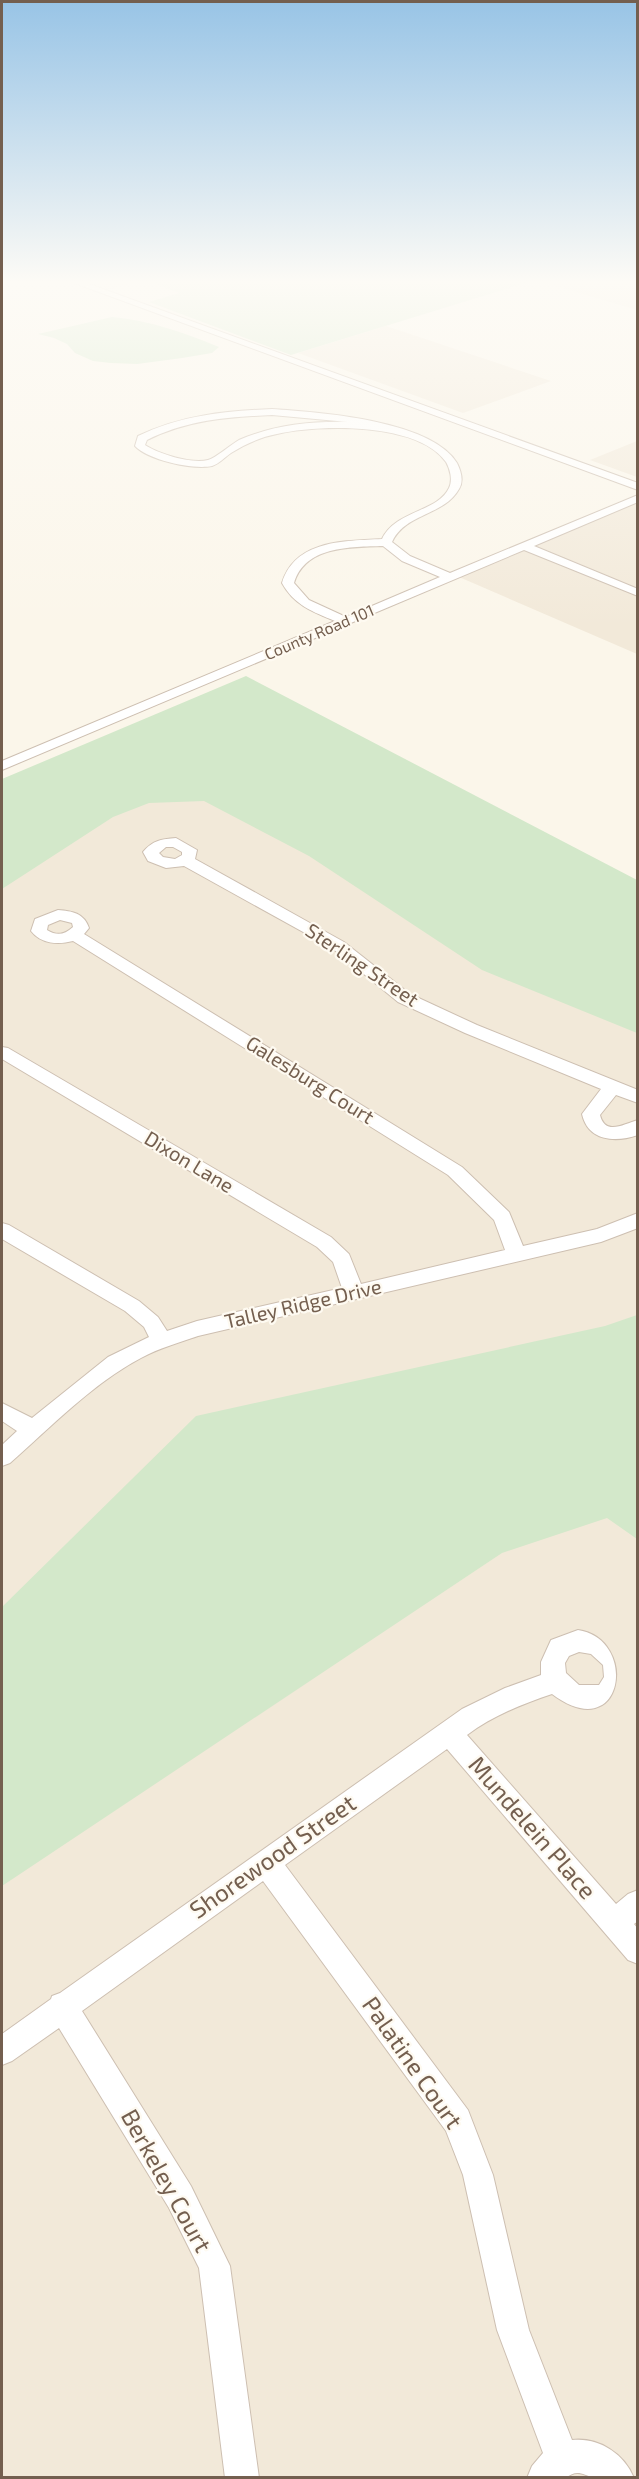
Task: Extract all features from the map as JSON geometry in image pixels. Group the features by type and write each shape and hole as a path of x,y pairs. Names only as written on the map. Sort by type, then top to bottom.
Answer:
{"street":[{"path":"391,396 638,487"},
{"path":"386,427 320,425 270,432 230,447 211,463 167,458 150,453 140,446 142,438 152,432 186,422 239,414 324,415 370,422 386,427 428,442 449,457 457,477 448,497 397,524 390,530 386,542 389,549 450,577"},
{"name":"County Road 101","path":"2,766 638,498"},
{"path":"345,621 310,606 294,594 288,583 291,570 305,557 327,548 386,542"},
{"path":"524,546 638,592"},
{"name":"Sterling Street","path":"185,860 338,945 404,998 471,1029 638,1097"},
{"name":"Galesburg Court","path":"74,935 455,1171 502,1217 516,1254"},
{"name":"Dixon Lane","path":"2,1052 324,1242 342,1259 354,1292"},
{"path":"611,1086 609,1092 591,1114 591,1121 606,1132 616,1134 627,1133 638,1126"},
{"name":"Talley Ridge Drive","path":"2,1457 100,1374 132,1353 162,1340 197,1329 601,1235 638,1220"},
{"path":"2,1230 132,1306 151,1322 162,1340"},
{"path":"2,1411 33,1430"},
{"name":"Shorewood Street","path":"2,2051 62,2006 471,1717 514,1696 556,1681"},
{"name":"Mundelein Place","path":"449,1733 638,1950"},
{"name":"Palatine Court","path":"266,1862 457,2121 478,2175 513,2330 553,2468 575,2455 589,2456 603,2463 617,2478"},
{"path":"614,1923 638,1904"},
{"name":"Berkeley Court","path":"62,2006 180,2198 214,2266 242,2478"}],"shaded area":[{"path":"415,396 511,396 463,413"},
{"path":"637,441 637,477 590,460"},
{"path":"637,501 637,654 459,577"},
{"path":"156,776 637,980 637,2477 2,2477 2,889"}],"green space":[{"path":"246,676 637,880 637,1033 482,970 309,856 204,801 149,803 113,817 2,889 2,779"},
{"path":"637,1315 637,1539 607,1518 502,1553 2,1886 2,1607 196,1416 605,1326"}]}
